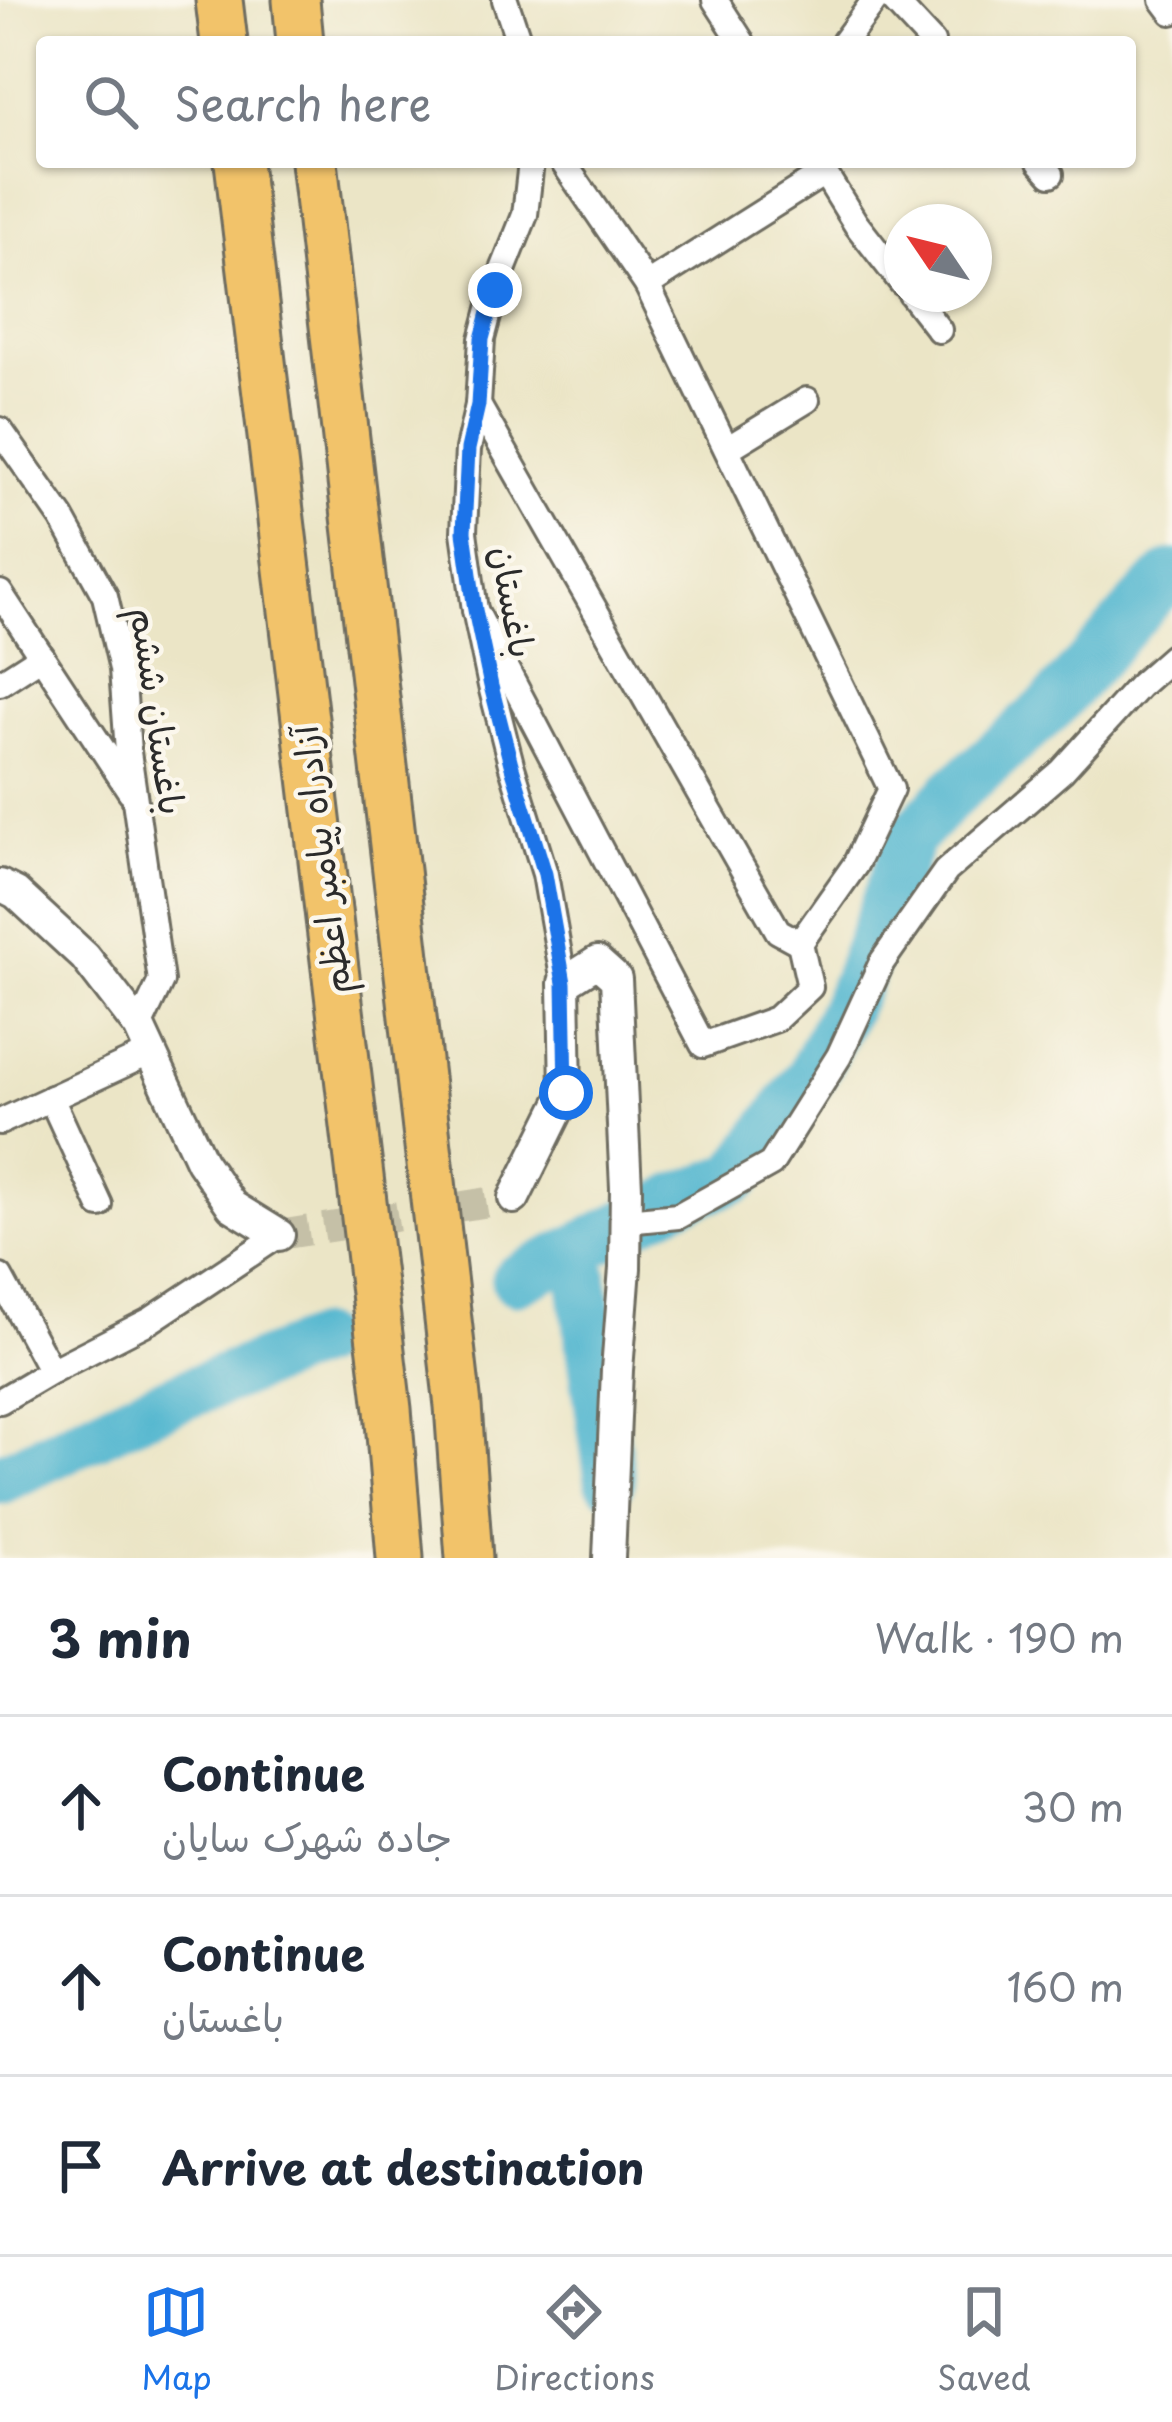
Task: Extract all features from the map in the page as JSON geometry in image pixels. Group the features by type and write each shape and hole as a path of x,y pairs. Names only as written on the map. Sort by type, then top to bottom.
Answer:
{"highway":[{"path":"219,0 223,36"},
{"path":"296,0 299,36"},
{"name":"آزادراه پیامبر اعظم","path":"239,168 388,1409 400,1558"},
{"name":"آزادراه پیامبر اعظم","path":"315,168 458,1406 469,1558"}],"street":[{"path":"506,0 517,36"},
{"path":"715,0 738,36"},
{"path":"848,36 875,0"},
{"path":"893,0 926,36"},
{"path":"1163,0 1172,12"},
{"name":"باغستان","path":"530,168 525,215 495,290 482,339 478,405 468,449 464,532 475,610 511,764 545,874 564,983"},
{"path":"475,610 703,1045 776,1019 810,987 800,943 855,865 891,789 647,285 566,168"},
{"path":"647,285 821,168 884,260"},
{"path":"925,312 939,331"},
{"path":"727,449 807,400"},
{"path":"478,405 778,932 800,943"},
{"name":"باغستان ششم","path":"0,430 62,518 105,596 122,669 160,981 145,1040"},
{"path":"0,593 134,797"},
{"path":"0,683 42,656"},
{"path":"626,1220 678,1216 771,1164 839,1056 882,962 946,871 1062,771 1139,686 1172,657"},
{"path":"0,885 16,892 85,957 145,1040 201,1161 232,1206 279,1235 151,1320 0,1401"},
{"path":"514,1198 566,1093 564,983 597,962 616,979 626,1188 609,1553"},
{"path":"0,1122 51,1098 145,1040"},
{"path":"51,1098 100,1205"},
{"path":"0,1277 51,1371"}],"waterway":[{"path":"516,1280 679,1198 737,1177 812,1074 855,986 910,838 953,793 1051,707 1172,575"},
{"path":"578,1249 610,1480"},
{"path":"0,1479 143,1411 319,1342"}],"tunnel":[{"path":"279,1235 514,1198"}],"route":[{"path":"495,290 482,339 478,405 468,449 464,532 491,686 545,874 564,983 566,1093"}]}
